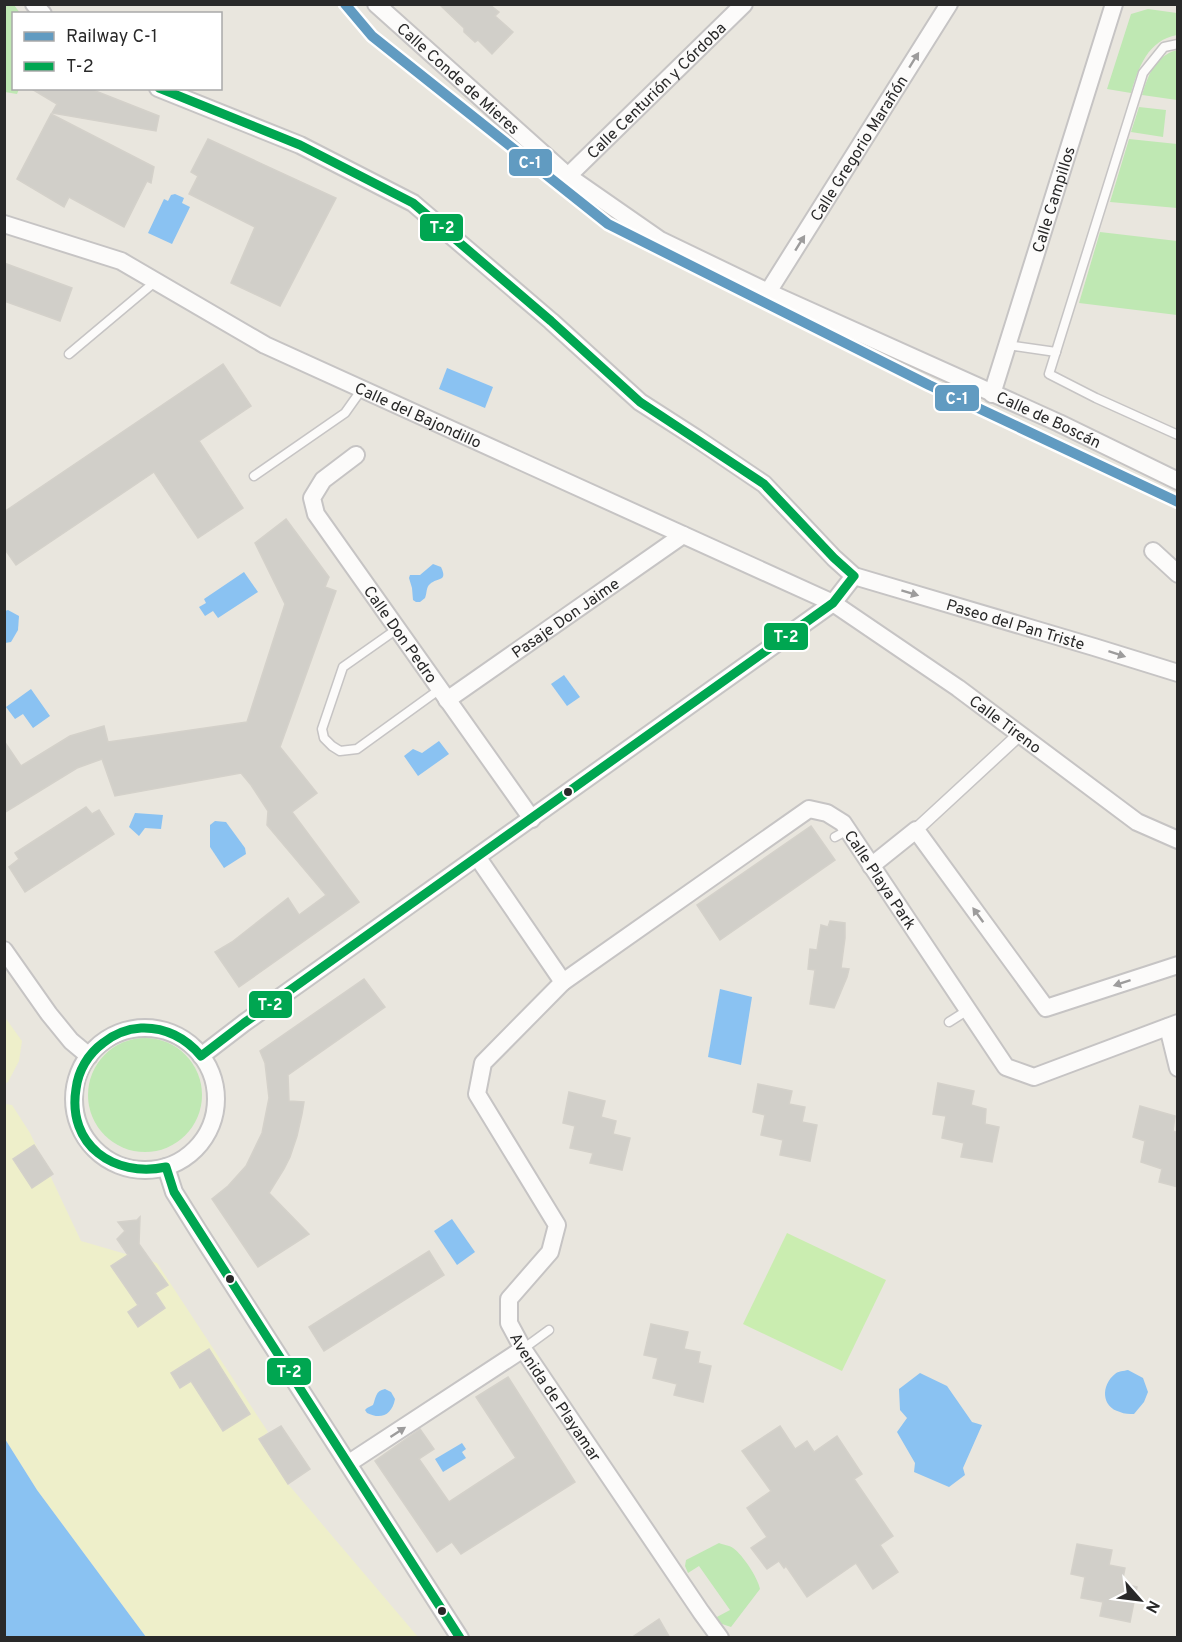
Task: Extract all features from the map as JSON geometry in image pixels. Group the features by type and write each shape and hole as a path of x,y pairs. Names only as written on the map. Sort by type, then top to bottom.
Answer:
{"street":[{"name":"Calle Conde de Mieres","path":"375,4 568,176"},
{"name":"Calle Centurión y Córdoba","path":"568,176 744,4"},
{"name":"Calle Gregorio Marañón","path":"768,292 949,4"},
{"name":"Calle Campillos","path":"992,393 1114,4"},
{"path":"163,90 300,145 413,203 551,321 640,402 764,484 854,576 833,603 201,1056"},
{"name":"Calle de Boscán","path":"568,176 660,240 768,292 1059,423 1178,481"},
{"name":"Calle del Bajondillo","path":"4,224 121,261 265,345 833,603"},
{"name":"Calle Don Pedro","path":"356,455 323,480 312,498 316,513 532,819"},
{"name":"Pasaje Don Jaime","path":"444,694 683,535"},
{"path":"1153,551 1178,574"},
{"name":"Paseo del Pan Triste","path":"854,576 1178,673"},
{"name":"Calle Tireno","path":"833,603 958,688 1137,822 1178,840"},
{"path":"871,866 916,830 1020,734"},
{"name":"Calle Playa Park","path":"563,982 809,809 827,813 843,823 841,833 871,866 1006,1067 1034,1077 1173,1025"},
{"path":"916,830 1046,1008 1178,965"},
{"path":"477,858 563,982"},
{"path":"4,950 49,1014 71,1041 89,1056"},
{"name":"Avenida de Playamar","path":"563,982 483,1063 477,1094 557,1225 550,1252 509,1299 509,1323 523,1350 720,1638"},
{"path":"1173,1025 1178,1068"},
{"path":"145,1028 158,1029 176,1035 192,1046 201,1056 211,1072 216,1102 213,1120 205,1137 193,1152 166,1167 156,1170 135,1170 114,1164 97,1152 83,1136 76,1116 74,1095 78,1074 98,1046 120,1033 145,1028"},
{"path":"166,1167 174,1191 199,1232 460,1638"},
{"path":"349,1464 523,1350"}],"lane":[{"path":"1178,44 1164,47 1143,73 1048,374 1178,435"},
{"path":"69,354 156,281"},
{"path":"1007,345 1056,352"},
{"path":"254,476 345,413 362,389"},
{"path":"398,629 343,667 322,729 324,738 340,751 357,749 444,694"},
{"path":"948,1022 968,1010"},
{"path":"523,1350 549,1330"}],"shaded area":[{"path":"4,5 14,5 19,12 12,12 12,90 19,90 17,94 5,92"},
{"path":"1148,9 1177,13 1177,35 1159,43 1146,56 1131,93 1107,89 1131,14"},
{"path":"1177,50 1177,100 1142,95 1154,67 1163,57"},
{"path":"1139,107 1166,110 1163,137 1131,132"},
{"path":"1129,139 1177,144 1177,208 1110,202"},
{"path":"1100,232 1177,241 1177,315 1079,303"},
{"path":"145,1038 167,1043 185,1055 197,1073 202,1095 197,1117 185,1135 167,1147 145,1152 123,1147 105,1135 93,1117 88,1095 93,1073 105,1055 123,1043"},
{"path":"719,1543 737,1551 753,1573 760,1589 731,1627 719,1623 715,1618 730,1610 699,1566 688,1573 685,1566 686,1560"}],"sand":[{"path":"4,1016 22,1041 19,1061 5,1084"},
{"path":"5,1104 12,1105 30,1133 81,1241 157,1263 268,1432 259,1440 288,1484 418,1637 146,1637 37,1490 5,1439"}],"green space":[{"path":"787,1233 886,1280 842,1371 743,1324"}],"water":[{"path":"175,194 184,198 182,203 190,207 172,244 148,233 164,199 168,201 171,195"},
{"path":"447,368 493,387 485,408 439,389"},
{"path":"433,564 441,567 443,577 430,584 425,598 416,602 413,600 410,575 420,575"},
{"path":"244,572 258,592 218,618 213,611 205,616 199,607 206,603 204,599"},
{"path":"8,610 19,616 18,630 11,642 5,643 5,611"},
{"path":"564,675 580,697 567,706 551,684"},
{"path":"31,689 50,716 33,728 23,714 15,719 6,707"},
{"path":"439,741 449,754 418,776 404,756 413,749 422,753"},
{"path":"135,813 163,815 161,829 145,828 139,836 129,827"},
{"path":"215,821 226,822 245,848 246,854 224,868 210,847 210,825"},
{"path":"720,989 752,997 741,1065 708,1057"},
{"path":"452,1219 475,1252 457,1265 434,1231"},
{"path":"1128,1370 1143,1378 1148,1392 1144,1402 1134,1414 1123,1413 1109,1406 1105,1395 1110,1379 1118,1372"},
{"path":"920,1373 947,1386 972,1422 982,1425 963,1468 965,1475 949,1487 914,1472 915,1463 897,1432 907,1418 900,1410 899,1389"},
{"path":"385,1389 391,1392 395,1399 389,1412 381,1416 367,1413 365,1410 373,1405 378,1393"},
{"path":"5,1439 37,1490 146,1637 5,1637"},
{"path":"462,1443 466,1449 462,1452 466,1458 443,1472 435,1459"}],"building":[{"path":"440,5 490,5 499,12 495,16 513,32 492,54 478,40 475,42 464,32 464,28"},
{"path":"33,90 93,90 159,116 156,131 52,113 57,104"},
{"path":"51,114 154,167 151,183 147,181 124,227 69,197 64,207 17,179"},
{"path":"208,139 336,198 280,306 231,283 255,227 189,194 198,176 191,172"},
{"path":"4,263 72,288 60,321 4,301"},
{"path":"223,364 251,406 199,441 243,508 198,538 154,472 16,565 4,548 4,512"},
{"path":"286,519 329,577 325,587 336,591 280,747 317,793 292,812 359,902 239,987 215,952 232,942 288,898 299,915 326,895 267,825 268,811 241,773 115,796 102,759 77,768 4,813 4,741 21,766 70,736 104,726 108,742 247,722 285,604 255,543"},
{"path":"86,807 92,814 99,810 114,834 25,892 9,867 19,859 15,853"},
{"path":"811,826 835,860 720,940 697,905"},
{"path":"830,921 845,923 841,968 849,969 834,1008 810,1004 815,970 808,969 810,949 817,950 821,925 828,927"},
{"path":"364,979 385,1007 288,1075 289,1101 304,1102 290,1157 269,1193 309,1234 258,1267 212,1199 228,1186 246,1166 262,1133 269,1098 265,1063 260,1051"},
{"path":"938,1083 974,1091 971,1105 986,1109 985,1124 999,1127 992,1162 961,1157 964,1143 942,1138 946,1116 933,1114"},
{"path":"758,1084 792,1091 789,1104 805,1107 802,1122 817,1125 810,1161 780,1155 783,1140 761,1135 765,1115 753,1112"},
{"path":"569,1092 605,1101 601,1117 616,1121 613,1134 630,1138 622,1170 590,1163 593,1153 570,1148 575,1126 563,1123"},
{"path":"1140,1106 1175,1116 1173,1131 1178,1133 1178,1187 1159,1182 1162,1169 1141,1162 1145,1141 1133,1137"},
{"path":"34,1145 53,1174 32,1188 13,1159"},
{"path":"140,1217 139,1244 168,1285 155,1293 165,1308 138,1327 128,1312 138,1305 111,1266 128,1255 117,1239 125,1231 118,1222 137,1220"},
{"path":"429,1251 444,1275 324,1351 309,1327"},
{"path":"651,1324 688,1332 684,1349 700,1352 698,1363 711,1366 703,1402 674,1395 677,1384 653,1378 658,1358 644,1355"},
{"path":"209,1349 250,1414 223,1431 191,1381 180,1388 171,1373"},
{"path":"508,1377 575,1482 461,1554 452,1542 437,1552 375,1461 420,1429 434,1449 419,1459 449,1502 516,1458 476,1397"},
{"path":"281,1426 310,1469 288,1484 259,1439"},
{"path":"780,1426 795,1449 807,1441 814,1452 837,1436 862,1474 854,1479 893,1536 880,1545 898,1572 873,1589 856,1563 807,1597 786,1566 784,1568 779,1561 767,1569 751,1548 767,1537 747,1508 771,1491 742,1451"},
{"path":"1077,1544 1112,1550 1109,1565 1125,1568 1122,1583 1137,1587 1130,1622 1100,1616 1103,1602 1081,1598 1085,1577 1071,1574"},
{"path":"659,1619 670,1638 631,1638"}],"rail line":[{"name":"C-1","path":"345,4 372,36 608,224 929,385 1178,502"}],"transit line":[{"name":"T-2","path":"164,90 300,145 413,203 551,321 640,402 764,484 854,576 833,603 201,1056 182,1039 167,1032 150,1028 136,1029 125,1031 107,1040 88,1058 81,1069 76,1089 75,1109 79,1126 87,1141 98,1153 112,1162 147,1169 166,1167 174,1192 460,1638"}]}
